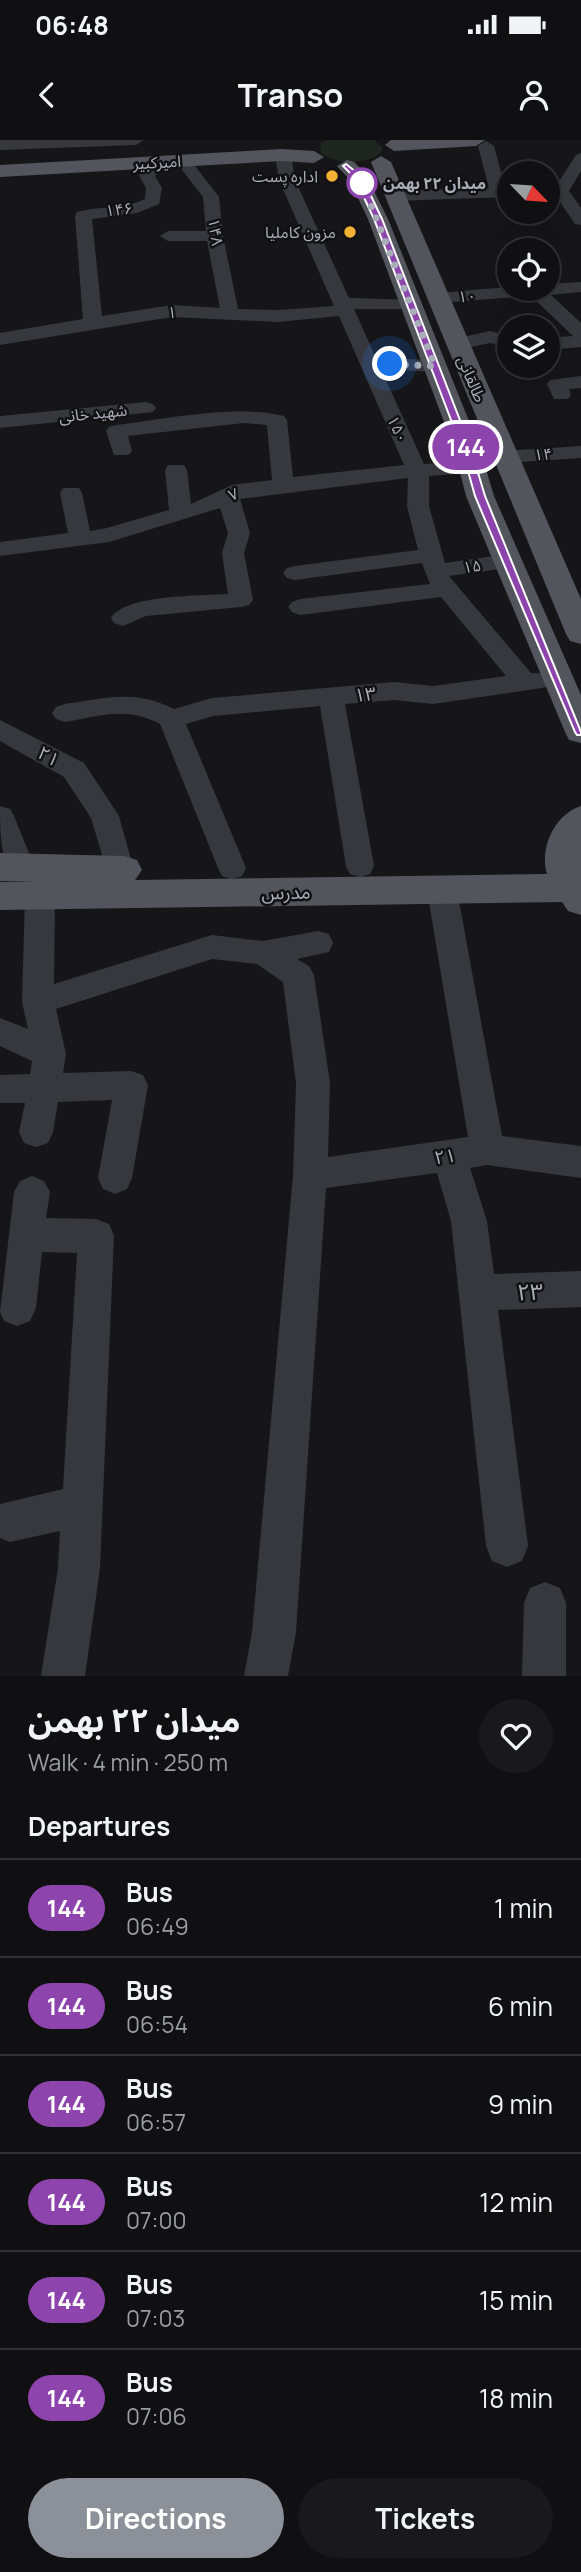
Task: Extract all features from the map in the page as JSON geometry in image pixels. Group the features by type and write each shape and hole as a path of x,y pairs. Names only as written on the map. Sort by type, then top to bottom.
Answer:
{"main road":[{"path":"313,146 378,166 481,143"},
{"name":"امیرکبیر","path":"0,163 137,145 174,153"},
{"name":"امیرکبیر","path":"0,171 174,153 281,154 313,146"},
{"name":"طالقانی","path":"378,166 581,634"},
{"name":"طالقانی","path":"378,166 411,304 472,467 480,496 581,732"},
{"path":"572,886 562,849 569,832 581,819"},
{"name":"مدرس","path":"15,882 119,870 359,866 572,886"},
{"name":"مدرس","path":"15,882 442,890 572,886"}],"street":[{"path":"481,143 497,179"},
{"path":"0,145 137,145"},
{"name":"۱۴۸","path":"174,153 211,197 215,236 230,313"},
{"name":"۱۴۶","path":"93,323 83,216 143,207 152,201 154,188 148,175 174,153"},
{"name":"۱۵۰","path":"281,154 287,180 417,471 420,482 418,506 438,571 525,681"},
{"path":"560,188 581,158"},
{"path":"378,166 497,191"},
{"path":"560,192 581,194"},
{"path":"560,196 581,220"},
{"path":"168,236 215,236"},
{"name":"۱۰","path":"560,288 581,287"},
{"name":"۱۰","path":"437,298 497,293"},
{"path":"547,301 581,333"},
{"name":"۱","path":"0,339 172,311 278,316 344,306 411,304"},
{"path":"457,344 490,337 497,339"},
{"path":"560,343 581,341"},
{"path":"367,363 435,366"},
{"path":"561,395 557,384 581,382"},
{"name":"شهید خانی","path":"0,422 186,404"},
{"path":"121,451 116,431 244,416 277,420 283,485"},
{"name":"۱۴","path":"505,457 581,452"},
{"name":"۷","path":"0,549 109,536 181,514 240,490 472,467"},
{"path":"176,470 181,514"},
{"path":"71,493 80,539"},
{"path":"123,618 141,609 241,600 233,553 239,533 228,496"},
{"name":"۱۵","path":"438,571 508,561"},
{"path":"295,573 438,571"},
{"path":"300,607 438,571"},
{"name":"۱۳","path":"172,719 212,707 394,691 433,695 525,681 559,679"},
{"path":"331,697 359,866"},
{"path":"65,713 122,704 147,706 172,719 232,868"},
{"name":"۲۱","path":"0,729 74,770 104,816 119,870"},
{"path":"0,816 50,1054 36,1132"},
{"path":"442,890 487,1150"},
{"path":"38,1002 212,947 262,953 318,943"},
{"path":"262,953 298,975 313,1083 310,1175 276,1618 266,1676"},
{"path":"0,1031 50,1054"},
{"path":"0,1089 131,1085 115,1178"},
{"name":"۲۱","path":"310,1175 487,1150 581,1162"},
{"path":"449,1155 469,1221 507,1546"},
{"path":"17,1308 33,1192"},
{"path":"27,1235 96,1236 79,1568 63,1676"},
{"name":"۲۳","path":"479,1293 581,1289"},
{"path":"10,1521 82,1506"},
{"path":"544,1676 545,1603"}],"shaded area":[{"path":"326,140 374,140 382,147 382,151 369,159 343,161 320,152 321,143"}],"bus line":[{"name":"144","path":"346,166 358,177 378,219 466,446 480,496 581,732"}],"place":[{"name":"اداره پست","path":"332,176"},
{"name":"میدان ۲۲ بهمن","path":"362,183"},
{"name":"مزون کاملیا","path":"350,232"}],"route":[{"path":"362,183 435,366 390,364"}]}
